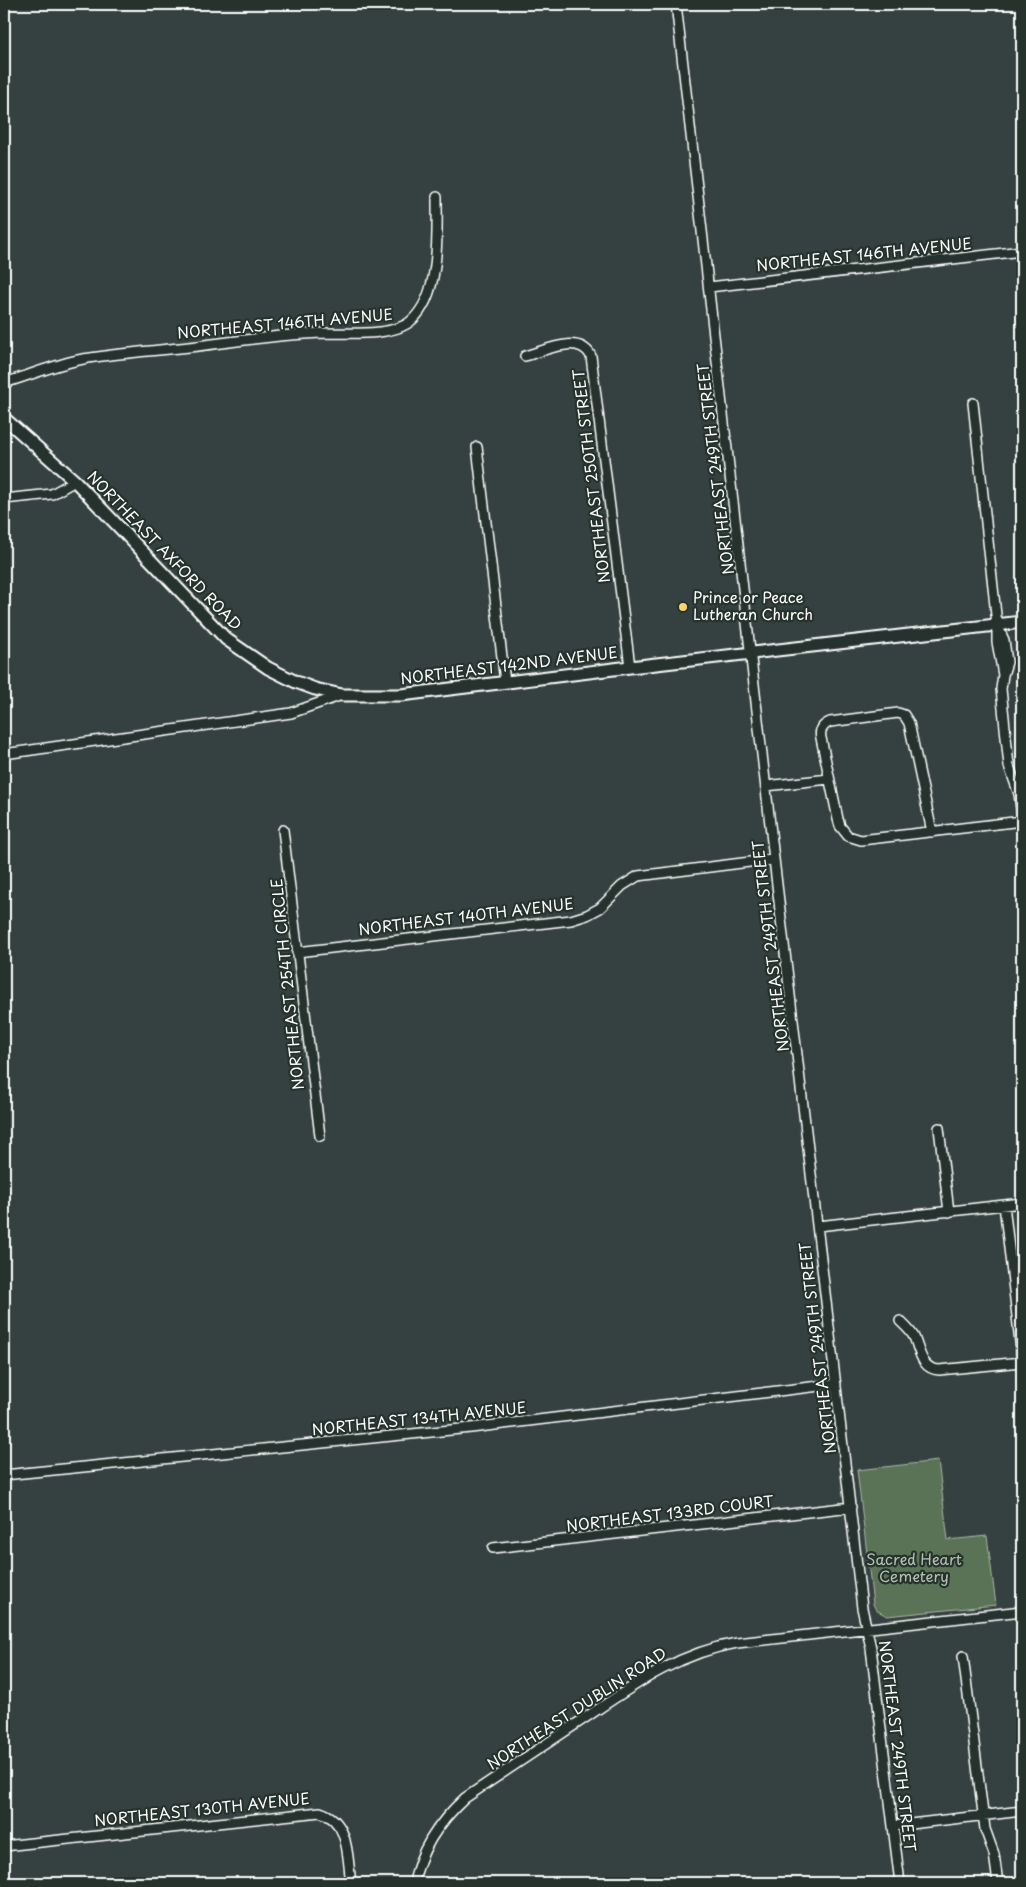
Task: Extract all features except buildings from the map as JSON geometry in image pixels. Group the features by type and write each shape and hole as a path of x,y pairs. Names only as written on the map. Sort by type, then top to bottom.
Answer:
{"main road":[{"name":"NORTHEAST AXFORD ROAD","path":"4,418 75,481 226,639 268,668 296,682 342,694"},
{"name":"NORTHEAST 142ND AVENUE","path":"342,694 401,695 1022,622"}],"street":[{"name":"NORTHEAST 249TH STREET","path":"676,4 862,1608 868,1628 900,1883"},
{"name":"NORTHEAST 146TH AVENUE","path":"4,383 83,359 306,334 390,330 402,327 421,311 432,282 436,255 437,197"},
{"name":"NORTHEAST 146TH AVENUE","path":"708,287 1022,251"},
{"name":"NORTHEAST 250TH STREET","path":"525,356 566,345 578,344 588,349 591,356 630,667"},
{"path":"973,403 997,624 997,642 1003,675 1001,689 1009,766 1019,794 1022,816"},
{"path":"477,447 505,682"},
{"path":"4,499 52,494 75,481"},
{"name":"NORTHEAST 142ND AVENUE","path":"4,754 291,713 342,694"},
{"path":"932,832 909,723 904,715 898,713 826,723 821,730 820,738 840,826 848,836 862,840 932,832 1022,821"},
{"path":"766,786 829,779"},
{"name":"NORTHEAST 254TH CIRCLE","path":"283,830 320,1136"},
{"name":"NORTHEAST 140TH AVENUE","path":"298,952 571,920 600,908 622,886 638,876 774,859"},
{"path":"939,1128 949,1212"},
{"path":"818,1226 1022,1203"},
{"path":"900,1321 913,1335 923,1361 932,1369 940,1370 1022,1361 1004,1205"},
{"name":"NORTHEAST 134TH AVENUE","path":"4,1475 471,1428 836,1384"},
{"name":"NORTHEAST 133RD COURT","path":"493,1548 851,1508"},
{"name":"NORTHEAST DUBLIN ROAD","path":"414,1883 422,1855 440,1824 466,1798 631,1687 674,1662 700,1652 731,1644 1022,1611"},
{"path":"963,1656 983,1816 987,1838 994,1854 998,1883"},
{"path":"893,1826 1022,1811"},
{"name":"NORTHEAST 130TH AVENUE","path":"4,1846 320,1812 334,1818 342,1829 351,1883"}],"green space":[{"name":"Sacred Heart Cemetery","path":"938,1461 948,1540 987,1536 996,1605 887,1616 876,1610 873,1604 857,1470"}],"place":[{"name":"Prince or Peace Lutheran Church","path":"683,607"}]}
